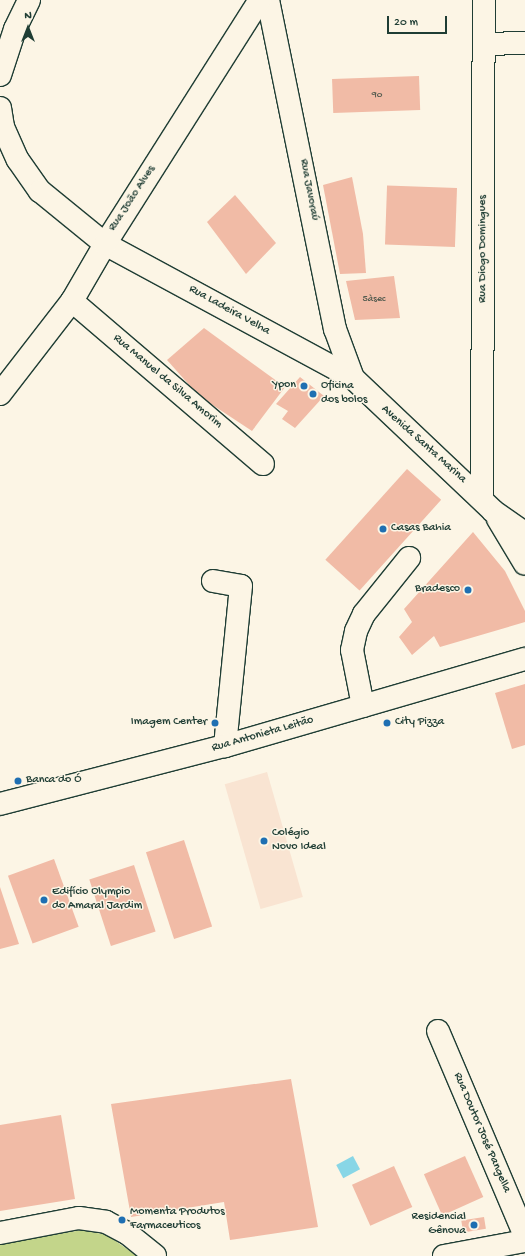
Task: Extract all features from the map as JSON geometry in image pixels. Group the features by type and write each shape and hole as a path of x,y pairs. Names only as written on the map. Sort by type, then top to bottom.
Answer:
{"street":[{"path":"0,75 15,29 29,0"},
{"name":"Rua João Alves","path":"0,394 72,301 105,244 260,0"},
{"name":"Rua Javoraú","path":"268,0 335,329 353,378"},
{"name":"Rua Diogo Domingues","path":"484,0 488,505"},
{"path":"484,44 525,44"},
{"name":"Rua Ladeira Velha","path":"0,108 4,127 18,160 40,191 105,244 353,378"},
{"name":"Rua Manuel da Silva Amorim","path":"72,301 263,464"},
{"name":"Avenida Santa Marina","path":"353,378 488,505 525,533"},
{"name":"Avenida Santa Marina","path":"488,505 525,564"},
{"path":"363,706 353,657 356,631 364,614 410,558"},
{"path":"213,581 241,586 225,746"},
{"name":"Rua Antonieta Leitão","path":"0,804 225,746 525,659"},
{"name":"Rua Doutor José Pangella","path":"438,1031 525,1236"},
{"path":"0,1233 79,1218 106,1222 127,1233 154,1256"},
{"path":"444,1256 525,1241"}],"shaded area":[{"name":"Colégio Novo Ideal","path":"267,772 303,897 261,909 225,784"}],"green space":[{"path":"82,1230 107,1235 137,1256 0,1256 0,1244"}],"water":[{"path":"353,1156 360,1169 343,1178 336,1165"}],"building":[{"path":"419,76 420,110 333,113 332,79"},
{"path":"352,177 363,234 366,273 340,274 323,185"},
{"path":"387,186 457,188 455,247 385,245"},
{"path":"235,195 276,243 246,274 207,222"},
{"path":"394,276 400,318 355,320 346,281"},
{"path":"204,328 285,387 252,431 199,396 167,360"},
{"path":"300,377 324,396 295,428 282,419 288,411 276,404"},
{"name":"Casas Bahia","path":"407,469 441,500 360,590 325,560"},
{"name":"Bradesco","path":"473,532 505,571 525,611 525,622 440,647 434,636 412,655 399,637 412,622 404,609"},
{"path":"525,684 525,745 512,749 495,693"},
{"path":"184,840 212,927 174,939 146,852"},
{"name":"Edifício Olympio do Amaral Jardim","path":"54,859 79,927 33,943 8,876"},
{"path":"134,865 156,932 111,946 89,880"},
{"path":"0,887 19,944 0,949"},
{"path":"291,1079 318,1227 230,1240 224,1202 131,1217 111,1104"},
{"path":"61,1115 75,1199 0,1211 0,1125"},
{"path":"465,1156 483,1197 442,1215 424,1174"},
{"path":"394,1166 412,1207 370,1226 352,1185"},
{"name":"Residencial Gênova","path":"484,1217 486,1229 463,1232 461,1221"}],"place":[{"name":"Ypon","path":"304,386"},
{"name":"Oficina dos bolos","path":"313,394"},
{"name":"Casas Bahia","path":"383,529"},
{"name":"Bradesco","path":"468,590"},
{"name":"Imagem Center","path":"215,723"},
{"name":"City Pizza","path":"387,723"},
{"name":"Banca do Ó","path":"18,781"},
{"name":"Colégio Novo Ideal","path":"264,841"},
{"name":"Edifício Olympio do Amaral Jardim","path":"44,900"},
{"name":"Momenta Produtos Farmaceuticos","path":"122,1220"},
{"name":"Residencial Gênova","path":"474,1225"}]}
